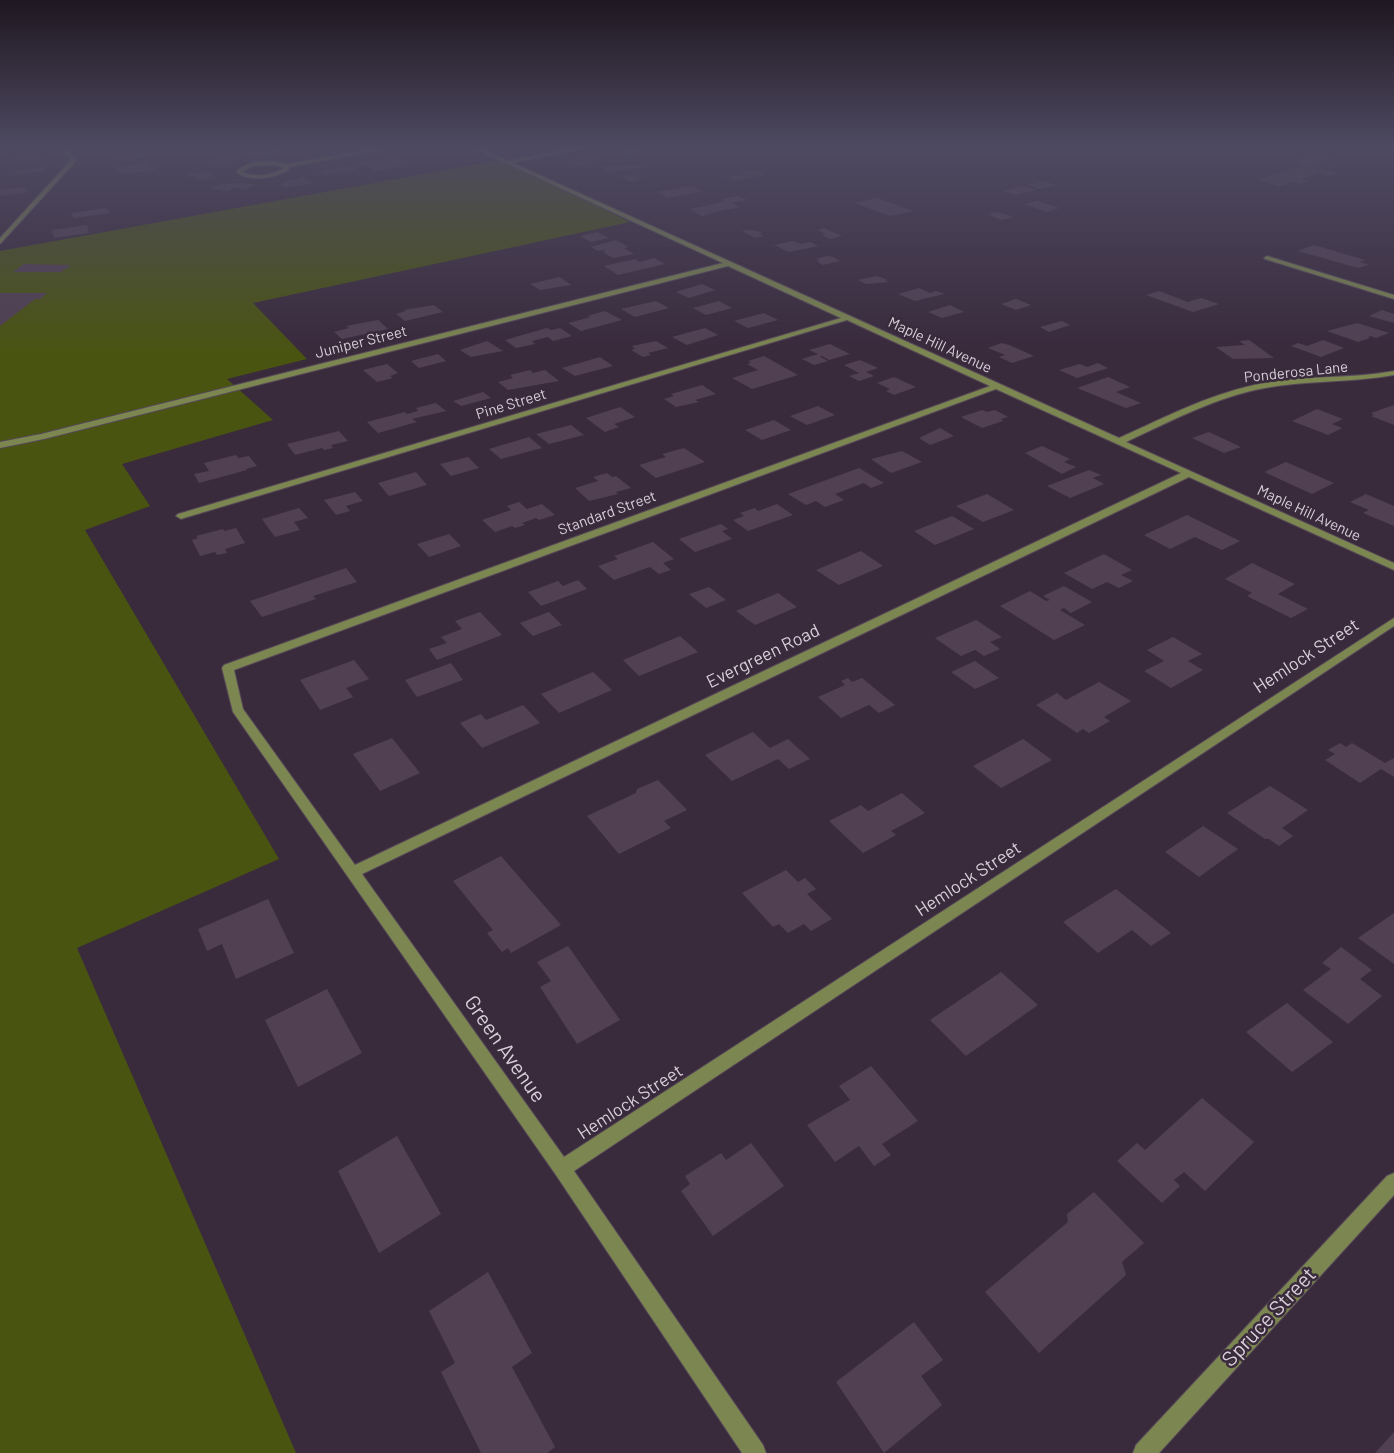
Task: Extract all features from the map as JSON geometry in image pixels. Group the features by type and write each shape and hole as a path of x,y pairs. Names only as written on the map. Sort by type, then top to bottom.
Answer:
{"street":[{"path":"0,242 24,216"},
{"name":"Maple Hill Avenue","path":"623,216 1394,567"},
{"path":"1267,258 1394,297"},
{"name":"Juniper Street","path":"0,445 41,437 728,264"},
{"name":"Pine Street","path":"181,516 848,318"},
{"name":"Ponderosa Lane","path":"1120,441 1219,398 1251,388 1342,381 1394,373"},
{"name":"Standard Street","path":"228,668 996,386"},
{"name":"Evergreen Road","path":"353,872 1189,473"},
{"name":"Hemlock Street","path":"562,1169 1394,620"},
{"name":"Green Avenue","path":"228,668 237,710 562,1169 755,1453"},
{"name":"Spruce Street","path":"1144,1453 1394,1182"}],"green space":[{"path":"194,216 617,216 630,222 253,303 307,359 227,379 273,420 122,464 150,506 85,530 279,859 77,948 296,1453 0,1453 0,251"}],"building":[{"path":"73,216 90,216 74,218"},
{"path":"992,216 1013,217 1002,220"},
{"path":"87,225 89,233 54,238 52,230"},
{"path":"824,228 842,236 830,239 821,235 826,234 817,230"},
{"path":"742,231 758,231 763,236 755,238"},
{"path":"598,232 609,238 591,242 580,236"},
{"path":"616,240 629,247 624,248 634,254 613,258 603,252 606,251 598,251 591,247"},
{"path":"793,241 801,244 810,242 818,246 789,252 774,245"},
{"path":"1314,245 1365,260 1360,262 1369,265 1358,268 1298,251"},
{"path":"827,256 840,261 823,265 816,261 820,261 816,259"},
{"path":"654,258 665,264 618,275 604,266 635,259 639,262"},
{"path":"24,264 71,265 61,272 13,272"},
{"path":"877,276 889,282 866,284 858,280"},
{"path":"560,277 571,285 540,290 530,284"},
{"path":"702,284 715,290 689,298 676,292"},
{"path":"919,288 930,293 936,291 944,294 915,301 898,294"},
{"path":"1159,291 1188,302 1201,298 1219,304 1193,312 1146,295"},
{"path":"0,293 47,293 40,299 35,299 0,326"},
{"path":"1016,299 1031,305 1016,310 1001,304"},
{"path":"656,301 669,308 635,317 621,309"},
{"path":"719,301 732,308 706,315 693,308"},
{"path":"434,305 443,312 405,321 396,314 406,311 404,310"},
{"path":"950,305 964,312 942,318 928,312"},
{"path":"1382,310 1394,314 1394,323 1369,316"},
{"path":"605,311 622,320 581,331 568,323 591,317 587,316"},
{"path":"764,313 778,320 748,328 734,321"},
{"path":"378,320 388,329 342,339 334,332 349,328 346,326"},
{"path":"1062,321 1070,325 1049,332 1040,327"},
{"path":"1357,323 1389,333 1376,338 1370,336 1368,337 1370,338 1358,342 1327,331"},
{"path":"547,328 551,330 560,328 572,336 553,341 548,337 532,341 535,344 516,348 505,340"},
{"path":"705,328 718,335 687,345 672,337"},
{"path":"1249,340 1274,358 1233,359 1216,347 1245,345 1239,341"},
{"path":"1323,340 1344,348 1321,357 1291,346 1298,343 1307,346"},
{"path":"487,341 503,351 471,357 460,350"},
{"path":"656,341 668,348 648,353 651,355 643,357 631,350 635,349 632,346"},
{"path":"1002,343 1034,356 1012,363 999,357 1005,355 988,348"},
{"path":"830,344 850,354 829,360 822,356 820,357 828,361 814,365 802,359 818,354 809,350"},
{"path":"438,354 446,361 419,368 411,361"},
{"path":"764,356 798,375 752,389 732,378 758,370 747,364 751,363 748,361"},
{"path":"600,357 613,366 575,376 562,368"},
{"path":"860,360 878,368 866,372 874,376 859,381 849,376 859,373 844,365"},
{"path":"1098,363 1108,368 1077,378 1059,370 1080,364 1087,367"},
{"path":"387,364 398,373 390,376 393,378 377,382 363,370"},
{"path":"530,370 533,373 545,370 559,381 508,390 498,382 513,378 510,375"},
{"path":"894,377 916,387 894,395 886,391 890,389 877,383"},
{"path":"1108,377 1130,387 1116,392 1141,403 1126,408 1077,388"},
{"path":"702,385 716,394 695,400 699,402 676,407 664,399 674,396 671,394"},
{"path":"483,392 491,398 461,406 453,401"},
{"path":"436,403 446,411 412,419 417,422 378,433 367,422 405,412 407,414 418,411 416,408"},
{"path":"1394,405 1394,425 1371,416 1374,415 1371,413"},
{"path":"818,406 835,415 807,425 790,416"},
{"path":"620,407 635,417 614,424 619,427 605,432 586,418"},
{"path":"1317,409 1343,419 1332,424 1342,428 1328,435 1292,421"},
{"path":"982,410 987,412 995,410 1008,417 1001,419 1003,421 982,428 961,417"},
{"path":"774,420 791,430 762,440 745,430"},
{"path":"571,425 584,435 549,444 536,434"},
{"path":"940,428 954,436 930,445 919,438"},
{"path":"339,431 348,441 331,445 333,448 324,450 322,448 295,455 287,444"},
{"path":"1209,432 1241,447 1224,453 1192,438"},
{"path":"529,437 542,448 501,459 489,449"},
{"path":"1042,446 1070,459 1064,462 1076,467 1062,474 1025,453"},
{"path":"684,448 705,462 656,478 639,465 666,457 662,454"},
{"path":"902,451 922,462 891,473 871,459"},
{"path":"236,455 239,458 249,456 257,466 199,483 194,474 209,471 204,463"},
{"path":"468,457 479,468 451,476 440,464"},
{"path":"1286,462 1334,483 1312,494 1264,472"},
{"path":"859,468 884,483 871,488 864,483 835,494 844,500 825,507 816,501 806,505 788,494"},
{"path":"1089,470 1101,475 1093,478 1104,484 1070,498 1047,486"},
{"path":"416,472 427,485 389,496 378,483"},
{"path":"607,473 612,477 616,476 631,488 616,492 618,494 589,501 575,488 598,481 593,477"},
{"path":"355,492 363,501 346,506 350,511 336,515 324,500"},
{"path":"987,494 1014,510 983,522 956,506"},
{"path":"1366,494 1394,506 1394,526 1363,513 1369,510 1350,502"},
{"path":"519,502 527,509 542,504 555,515 539,520 536,518 522,523 525,525 515,528 512,526 495,532 482,520 511,510 507,506"},
{"path":"777,504 793,515 748,531 733,520 744,516 740,513 755,508 758,511"},
{"path":"299,508 308,518 294,522 300,530 275,537 262,519"},
{"path":"1187,515 1240,541 1222,550 1195,537 1170,549 1144,535"},
{"path":"952,516 974,529 935,545 914,531"},
{"path":"721,524 728,529 722,531 732,539 695,552 679,539"},
{"path":"236,528 245,543 225,549 227,553 217,555 215,552 200,556 192,540 198,538 196,536 223,529 224,531"},
{"path":"449,534 461,546 429,557 417,544"},
{"path":"653,542 674,559 663,563 671,570 659,574 650,567 614,580 598,566 618,559 614,556"},
{"path":"861,551 883,566 839,585 816,570"},
{"path":"1104,554 1132,570 1121,575 1133,581 1119,588 1107,582 1092,589 1064,573"},
{"path":"1252,563 1295,584 1278,594 1308,609 1291,618 1247,596 1252,593 1225,579"},
{"path":"346,568 357,582 313,596 316,599 262,617 250,601"},
{"path":"578,580 587,589 541,606 528,592 558,581 563,586"},
{"path":"1064,586 1092,602 1071,613 1064,608 1060,610 1085,625 1054,640 1000,606 1030,591 1046,601 1050,600 1043,596"},
{"path":"709,587 726,600 706,608 689,594"},
{"path":"778,593 797,607 755,625 736,611"},
{"path":"480,612 502,635 437,660 429,649 447,643 441,637 462,629 455,621"},
{"path":"549,612 562,625 533,636 520,623"},
{"path":"976,620 1002,637 990,642 1000,649 984,656 975,650 961,656 935,638"},
{"path":"680,636 698,652 639,676 623,660"},
{"path":"1173,637 1202,654 1188,661 1203,670 1171,688 1144,671 1164,661 1147,650"},
{"path":"354,660 369,679 346,688 353,697 320,710 300,680"},
{"path":"975,661 999,678 975,689 951,672"},
{"path":"451,663 463,680 417,697 405,680"},
{"path":"593,672 612,690 559,713 541,694"},
{"path":"848,678 852,682 862,678 895,705 879,713 869,705 841,718 818,697 845,685 841,681"},
{"path":"1099,682 1131,701 1104,717 1110,721 1089,733 1083,729 1077,733 1036,705 1057,693 1066,700"},
{"path":"523,705 540,723 482,748 460,723 481,714 486,720"},
{"path":"753,732 770,748 788,739 810,759 789,769 778,759 732,781 705,755"},
{"path":"392,738 420,773 380,791 353,754"},
{"path":"1023,739 1052,760 1001,788 973,766"},
{"path":"1340,743 1346,747 1352,743 1385,763 1394,758 1394,777 1381,769 1360,783 1325,760 1335,754 1328,750"},
{"path":"658,780 687,810 664,821 671,828 619,854 587,816 636,793 637,789"},
{"path":"1270,786 1308,810 1282,828 1293,836 1279,846 1269,839 1265,839 1227,813"},
{"path":"902,793 925,813 891,831 896,835 863,853 829,821 861,805 868,811"},
{"path":"1203,826 1238,849 1199,877 1165,852"},
{"path":"501,856 561,925 511,953 508,948 502,952 487,933 493,930 453,881"},
{"path":"786,870 798,882 805,878 816,889 807,894 832,919 811,931 804,924 788,933 779,924 773,927 742,893"},
{"path":"1116,889 1171,933 1151,946 1132,930 1098,953 1063,922"},
{"path":"268,899 294,953 236,979 222,944 207,951 198,929"},
{"path":"1394,913 1394,964 1358,938"},
{"path":"568,946 620,1020 577,1044 540,987 551,981 537,962"},
{"path":"1341,947 1372,970 1360,979 1382,996 1348,1024 1303,990 1331,969 1322,963"},
{"path":"1001,972 1038,1005 966,1056 930,1020"},
{"path":"327,989 362,1053 298,1087 265,1020"},
{"path":"1287,1003 1333,1042 1292,1072 1246,1032"},
{"path":"871,1066 918,1121 882,1144 891,1155 874,1166 859,1146 835,1162 807,1125 850,1100 839,1086"},
{"path":"1202,1098 1254,1142 1205,1191 1184,1172 1174,1180 1180,1186 1162,1203 1117,1161 1137,1143 1145,1150"},
{"path":"397,1136 441,1214 379,1253 338,1171"},
{"path":"751,1143 784,1186 713,1236 681,1191 690,1184 685,1176 721,1153 726,1160"},
{"path":"1094,1192 1144,1243 1122,1262 1126,1275 1039,1353 985,1292 1068,1222 1067,1214"},
{"path":"488,1272 532,1353 512,1367 555,1447 547,1453 481,1453 441,1372 455,1363 429,1311"},
{"path":"914,1322 943,1360 921,1376 942,1405 884,1453 836,1382"},
{"path":"1394,1432 1394,1453 1375,1453"}]}
